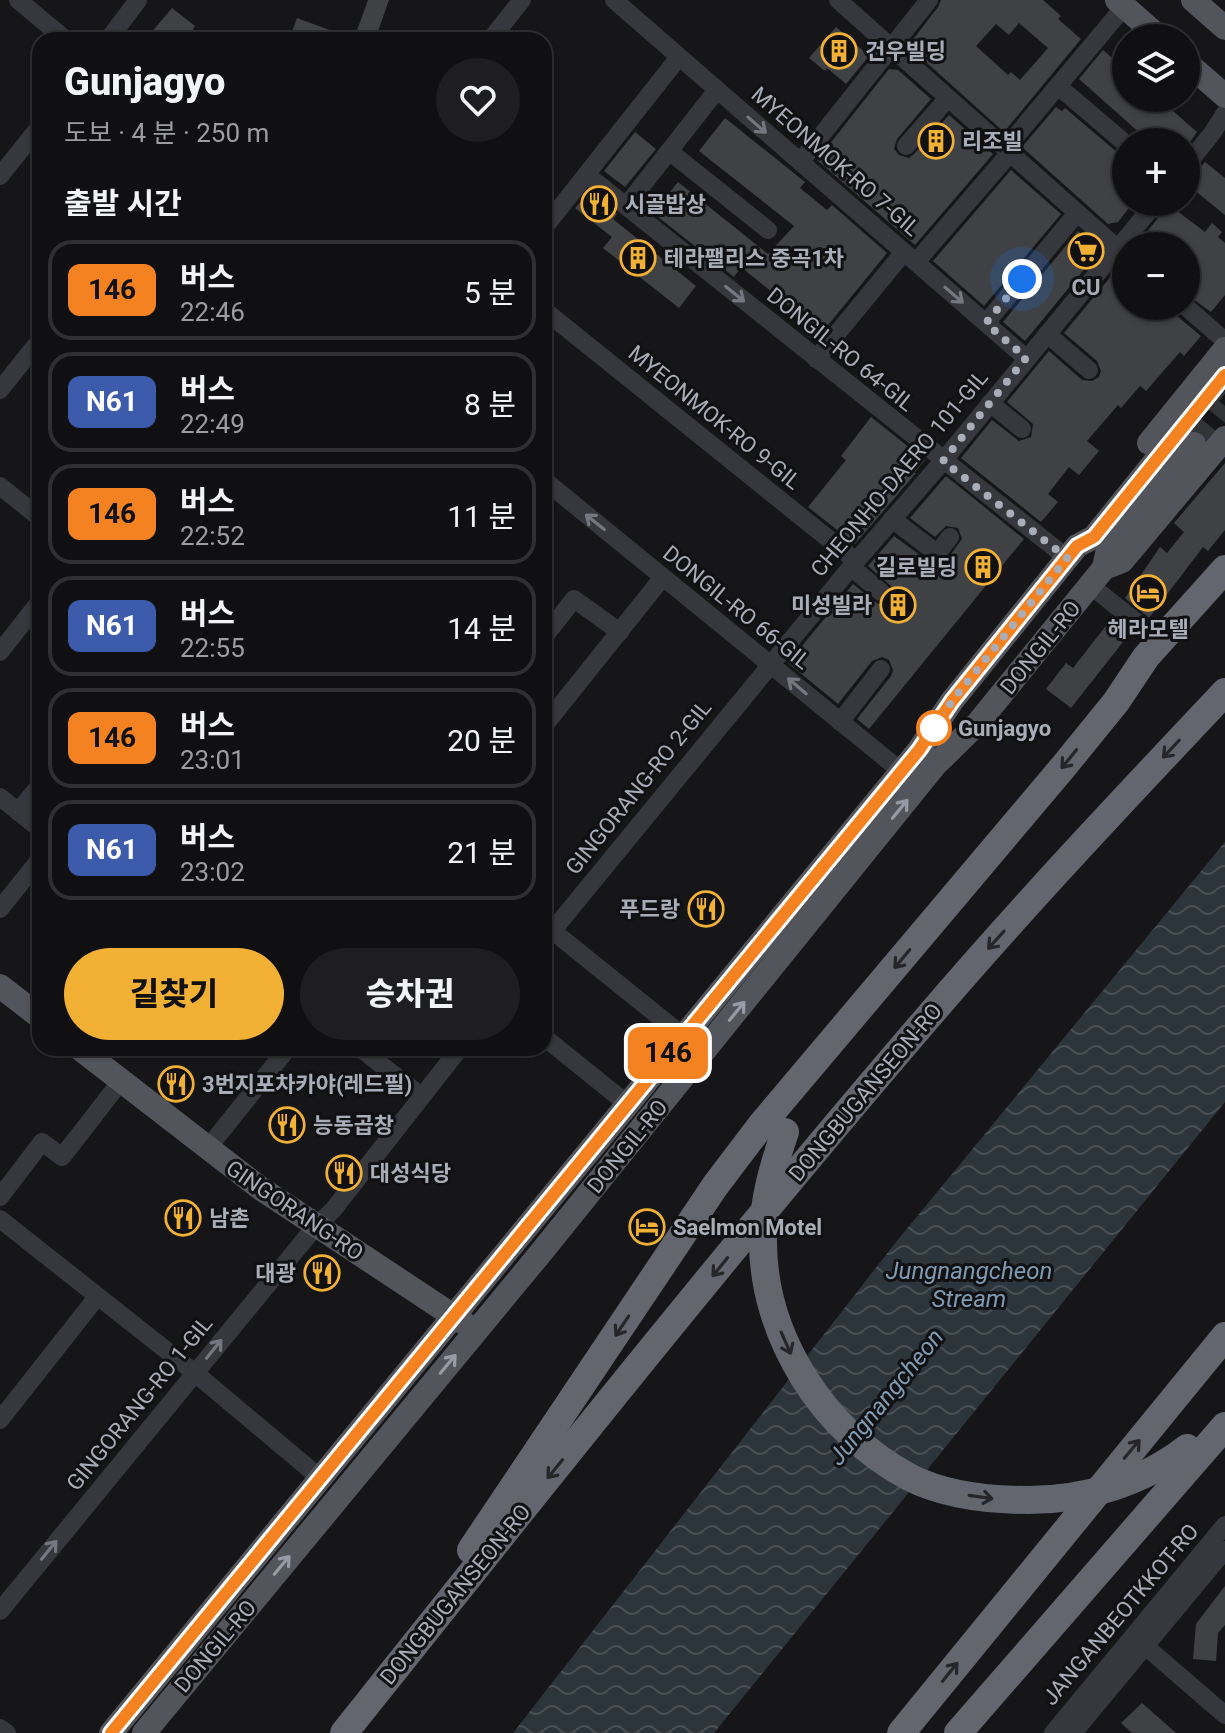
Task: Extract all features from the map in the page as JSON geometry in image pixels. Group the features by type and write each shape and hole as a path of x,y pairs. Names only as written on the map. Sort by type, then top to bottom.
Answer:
{"highway":[{"path":"410,1650 495,1511 715,1186 798,1080 1116,702 1146,657 1225,569"},
{"path":"1116,702 1225,598"},
{"name":"DONGBUGANSEON-RO","path":"344,1733 748,1232 931,1014 1058,870 1225,692"},
{"path":"838,1036 792,1115 772,1169 764,1217 763,1251 767,1289 795,1362 842,1427 910,1478 937,1488 1013,1500 1062,1499 1111,1488 1151,1472 1187,1448 1225,1410"},
{"path":"901,1733 1225,1336"},
{"path":"958,1733 1225,1426"}],"main road":[{"path":"1193,0 1225,28"},
{"path":"1120,3 1144,24"},
{"path":"1200,74 1225,96"},
{"path":"1072,552 1083,529 1225,349"},
{"name":"DONGIL-RO","path":"111,1733 901,771 952,701 1072,552 1094,537 1186,438 1108,549 1097,577 978,723 935,765 539,1255 144,1733"},
{"path":"1097,577 1122,561 1225,438"},
{"path":"0,986 32,1011"},
{"name":"GINGORANG-RO","path":"90,1056 207,1149 315,1227 475,1332"},
{"path":"539,1255 529,1257 523,1252 537,1233 543,1205"}],"street":[{"path":"18,0 56,32"},
{"path":"114,32 138,0"},
{"path":"496,32 522,0"},
{"name":"MYEONMOK-RO 7-GIL","path":"614,0 1026,358"},
{"path":"838,0 1112,243"},
{"path":"800,162 929,0"},
{"path":"816,359 1008,151 1120,3"},
{"path":"552,218 679,57"},
{"path":"1058,86 1112,132"},
{"path":"626,206 717,90"},
{"path":"906,146 948,98"},
{"path":"1200,147 1225,113"},
{"path":"0,176 32,136"},
{"path":"669,151 768,230"},
{"name":"DONGIL-RO 64-GIL","path":"587,175 943,461 1072,552"},
{"path":"986,323 1077,213"},
{"name":"CHEONHO-DAERO 101-GIL","path":"770,664 943,461 1026,358 1112,263"},
{"name":"MYEONMOK-RO 9-GIL","path":"552,317 853,564 881,592"},
{"path":"1200,319 1225,341"},
{"path":"1047,334 1089,370"},
{"path":"0,390 32,350"},
{"path":"990,403 1022,429"},
{"path":"0,486 32,512"},
{"name":"DONGIL-RO 66-GIL","path":"552,487 901,771"},
{"path":"892,519 934,551 939,551 950,537"},
{"path":"552,716 663,577"},
{"path":"1097,577 1140,625"},
{"path":"552,627 574,599 620,632"},
{"path":"0,652 32,611"},
{"name":"GINGORANG-RO 2-GIL","path":"552,926 770,664"},
{"path":"840,722 881,669"},
{"path":"18,812 32,795"},
{"path":"0,797 32,823"},
{"path":"0,909 32,869"},
{"path":"552,936 682,1035"},
{"name":"DONGIL-RO","path":"552,1043 626,1103"},
{"path":"207,1149 282,1056"},
{"path":"370,1056 421,1096"},
{"path":"315,1227 333,1210 454,1056"},
{"path":"0,1197 42,1142 62,1157 121,1081"},
{"path":"0,1219 195,1373 319,1477"},
{"name":"GINGORANG-RO 1-GIL","path":"0,1611 315,1227"},
{"path":"0,1420 97,1297"},
{"name":"JANGANBEOTKKOT-RO","path":"1073,1733 1225,1525"},
{"name":"JANGANBEOTKKOT-RO","path":"1053,1733 1225,1550"},
{"path":"1139,1640 1225,1715"},
{"path":"0,1728 7,1733"}],"water":[{"name":"Jungnangcheon Stream","path":"1225,842 1225,1102 714,1733 513,1733 896,1242"}],"building":[{"path":"368,0 389,0 378,32 357,32"},
{"path":"941,0 1043,0 1061,16 1058,19 1081,39 1004,132 908,46","holes":["1019,23 1048,48 1020,80 1011,72 1008,75 976,46 996,24 1009,35"]},
{"path":"172,8 195,26 193,29 197,32 152,32"},
{"path":"297,18 335,32 292,32"},
{"name":"건우빌딩","path":"836,27 869,56 846,84 809,58"},
{"path":"1103,50 1112,58 1112,108 1079,79"},
{"path":"889,69 898,70 931,99 897,139 894,149 899,155 909,158 914,154 949,115 993,154 915,245 817,160"},
{"path":"1056,107 1062,111 1065,108 1112,148 1112,216 1123,216 1118,222 1108,224 1022,147"},
{"path":"1116,112 1174,112 1192,128 1134,128"},
{"path":"725,118 805,182 800,188 827,210 832,205 887,253 815,341 802,332 810,323 741,267 734,277 653,213 678,182 768,254 794,226 699,151"},
{"path":"635,132 656,149 625,187 604,171"},
{"path":"1205,162 1225,178 1225,215 1200,195 1200,168"},
{"path":"1011,170 1061,214 984,306 933,261"},
{"name":"테라팰리스 중곡1차","path":"590,192 617,214 613,219 696,286 679,308 603,248 612,237 575,208"},
{"path":"1160,216 1184,216 1205,232 1212,223 1222,232 1218,237 1225,243 1225,295 1211,312 1200,304 1200,232 1147,232"},
{"path":"1078,231 1096,246 1092,246 1097,250 1096,255 1025,341 1003,322"},
{"path":"1112,275 1112,320 1182,320 1201,336 1184,356 1180,352 1146,391 1140,386 1121,408 1118,405 1087,441 1099,451 1079,475 1069,467 1048,494 1058,502 1041,522 961,458 992,420 1019,441 1031,437 1033,424 1007,402 1049,351 1082,380 1092,381 1099,377 1101,371 1097,361 1064,333"},
{"path":"871,417 925,460 855,544 808,507 846,460 841,456"},
{"path":"1225,463 1225,530 1208,551 1203,547 1149,618 1125,598 1160,547 1167,553 1184,532 1174,523"},
{"path":"946,476 1024,539 869,729 857,719 891,676 893,670 889,660 882,657 872,661 838,704 788,663 853,584 878,604 890,600 892,587 868,566 894,536 928,561 940,563 948,558 962,539 958,528 946,526 935,537 910,518"},
{"path":"1112,618 1130,633 1071,708 1046,689 1066,663 1073,668"},
{"path":"1225,1586 1225,1625 1218,1633 1216,1661 1193,1659 1196,1624"},
{"path":"1142,1703 1176,1733 1132,1733 1121,1723"}],"tunnel":[{"path":"1179,432 1225,375"},
{"path":"1194,444 1225,406"}],"bus line":[{"name":"146","path":"111,1733 919,750 952,701 1077,546 1094,537 1225,375"}],"place":[{"name":"건우빌딩","path":"839,51"},
{"name":"리조빌","path":"936,141"},
{"name":"시골밥상","path":"599,204"},
{"name":"CU","path":"1086,251"},
{"name":"테라팰리스 중곡1차","path":"638,258"},
{"name":"길로빌딩","path":"983,567"},
{"name":"헤라모텔","path":"1148,593"},
{"name":"미성빌라","path":"898,605"},
{"name":"Gunjagyo","path":"934,728"},
{"name":"푸드랑","path":"706,909"},
{"name":"3번지포차카야(레드필)","path":"176,1084"},
{"name":"능동곱창","path":"287,1125"},
{"name":"대성식당","path":"344,1173"},
{"name":"남촌","path":"183,1218"},
{"name":"Saelmon Motel","path":"647,1227"},
{"name":"대광","path":"322,1273"}],"route":[{"path":"934,728 952,701 1067,558 943,461 1026,358 986,323 1022,279"}],"water label":[{"name":"Jungnangcheon","path":"886,1397"}]}
